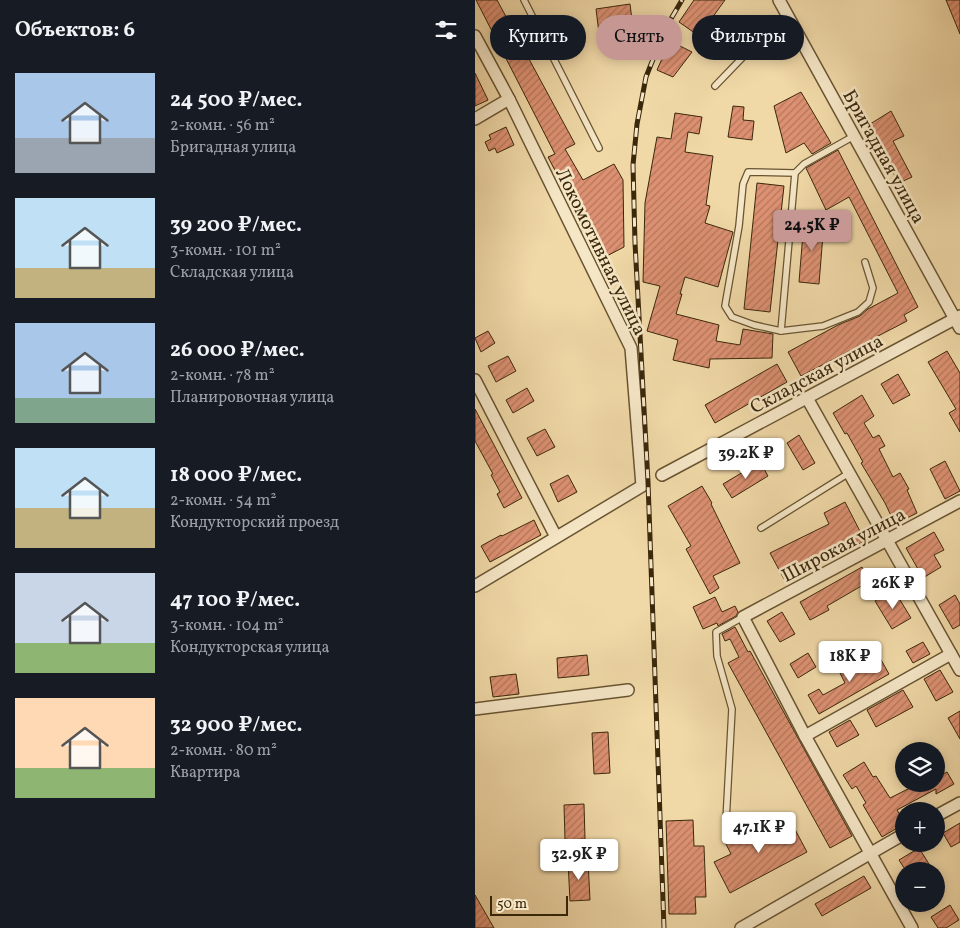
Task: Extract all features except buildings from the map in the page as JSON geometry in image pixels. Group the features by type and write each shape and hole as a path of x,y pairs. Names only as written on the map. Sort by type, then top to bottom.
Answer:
{"street":[{"name":"Бригадная улица","path":"779,0 787,15"},
{"name":"Локомотивная улица","path":"475,36 509,99 631,348 643,486 633,490 556,537"},
{"name":"Бригадная улица","path":"804,45 958,321"},
{"path":"475,119 509,99"},
{"name":"Складская улица","path":"662,475 958,321"},
{"path":"475,380 556,537 475,586"},
{"path":"807,398 960,670"},
{"name":"Широкая улица","path":"743,617 960,501"},
{"path":"743,617 805,736 913,928"},
{"path":"805,736 951,654"},
{"path":"475,709 627,690"},
{"path":"945,811 960,803"},
{"path":"741,928 895,839"}],"lane":[{"path":"524,0 599,148"},
{"path":"715,86 740,60"},
{"path":"781,331 795,173 804,164 854,136"},
{"path":"795,173 757,171 749,172 745,178 725,306 732,317 754,325 781,331 823,326 858,312 869,302 873,288 865,262"},
{"path":"761,528 849,473"},
{"path":"726,821 732,709 717,656 716,632 743,617"}],"railway":[{"path":"664,928 648,482 635,243 633,165 637,124 646,77 665,29 682,0"}]}
